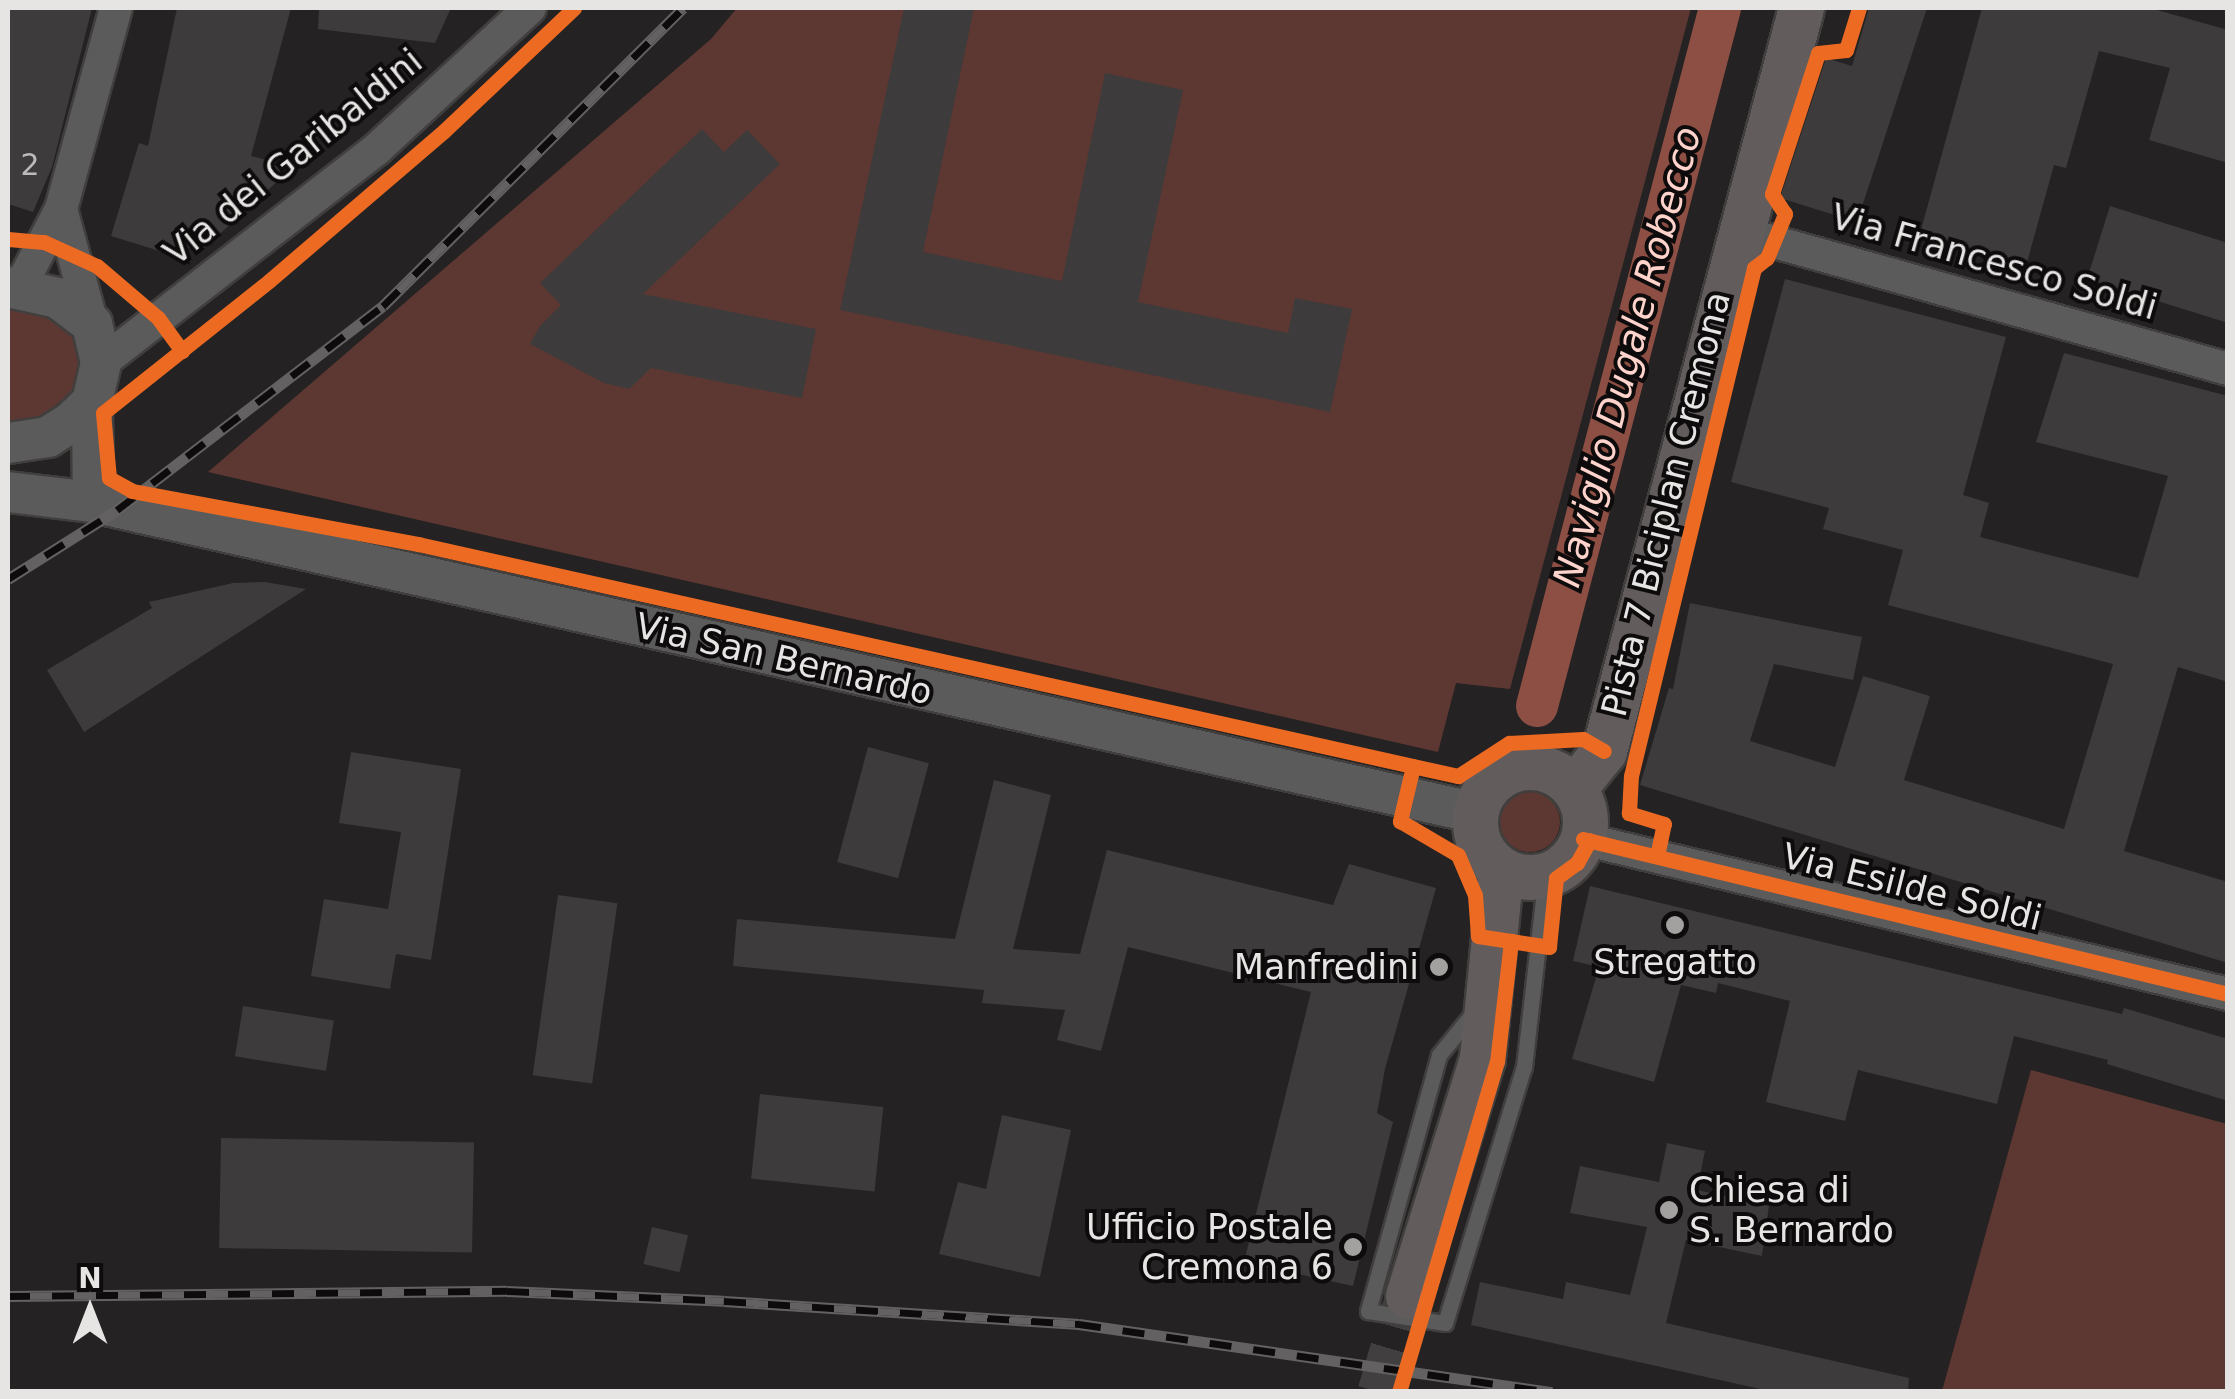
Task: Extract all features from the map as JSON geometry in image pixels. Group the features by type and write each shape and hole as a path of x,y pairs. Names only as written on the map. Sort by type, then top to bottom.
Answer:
{"main road":[{"path":"1574,788 1604,751 1800,8"},
{"path":"1544,768 1574,788 1582,803 1583,838 1562,867 1531,877 1501,869 1480,845 1476,812 1481,796 1508,771 1544,768"},
{"path":"1408,1296 1482,1058 1501,869"}],"street":[{"path":"92,324 58,298 14,287 61,209 116,8"},
{"name":"Via dei Garibaldini","path":"101,363 377,149 530,8"},
{"path":"61,209 101,363 92,402 94,502"},
{"name":"Via Francesco Soldi","path":"1738,232 2228,369"},
{"path":"8,443 48,437 92,402"},
{"name":"Via San Bernardo","path":"8,492 94,502 1476,812"},
{"name":"Via Esilde Soldi","path":"1583,838 2228,994"}],"lane":[{"path":"1488,994 1439,1055 1368,1311 1445,1323 1524,1067 1546,874"}],"shaded area":[{"path":"737,8 1691,8 1510,689 1456,683 1438,752 208,472 711,39"},
{"path":"8,307 48,316 75,335 80,363 74,390 40,418 8,423"},
{"path":"1530,792 1551,801 1560,822 1551,843 1530,852 1509,843 1500,822 1509,801"},
{"path":"2031,1070 2227,1124 2227,1391 1942,1391"}],"building":[{"path":"8,8 92,8 52,167 33,212 8,204"},
{"path":"177,8 291,8 251,156 293,167 201,251 183,246 179,257 111,236 139,143 148,146"},
{"path":"319,8 451,8 435,43 318,29"},
{"path":"904,8 974,8 923,252 1062,281 1105,73 1183,90 1138,302 1288,333 1295,298 1352,309 1330,412 840,310"},
{"path":"1869,8 1927,8 1857,222 1780,198 1826,58 1852,66"},
{"path":"1982,8 2150,8 2228,30 2228,163 2149,140 2170,68 2099,51 2066,168 2054,165 2026,266 1919,237"},
{"path":"702,129 724,152 747,130 780,164 643,294 816,329 802,398 651,368 629,389 604,383 530,344 540,326 561,305 540,283"},
{"path":"2110,206 2228,243 2228,323 2087,279"},
{"path":"1785,279 2006,337 1963,495 1989,503 1980,537 2138,578 2168,476 2036,442 2064,353 2228,396 2228,682 2178,667 2124,851 2228,882 2228,963 1640,785 1669,688 1673,689 1690,603 1862,637 1853,680 1774,664 1750,741 1835,767 1863,676 1930,696 1904,780 2064,829 2113,664 1888,605 1903,550 1823,529 1829,508 1731,482"},
{"path":"265,582 306,589 84,732 47,670 152,608 149,602 233,583"},
{"path":"868,747 929,763 898,878 837,862"},
{"path":"351,752 461,769 431,960 396,954 390,989 311,976 324,899 388,909 401,832 339,823"},
{"path":"994,780 1051,795 1013,949 1080,954 1107,850 1333,905 1349,864 1436,888 1385,1069 1377,1113 1393,1122 1353,1286 1244,1262 1311,992 1128,947 1101,1051 1057,1040 1065,1010 982,1003 984,990 733,966 737,919 955,939"},
{"path":"1590,886 2122,1014 2124,1008 2228,1039 2228,1101 2107,1064 2108,1060 2014,1036 1997,1104 1858,1070 1845,1121 1766,1102 1790,1001 1718,983 1716,993 1681,985 1654,1082 1572,1059 1599,967 1573,961"},
{"path":"558,895 617,903 592,1084 533,1075"},
{"path":"243,1006 334,1020 326,1071 235,1056"},
{"path":"760,1094 883,1107 874,1191 751,1179"},
{"path":"1002,1115 1071,1130 1040,1277 939,1254 958,1182 986,1189"},
{"path":"221,1138 474,1142 472,1252 219,1248"},
{"path":"1667,1143 1705,1151 1697,1190 1769,1206 1762,1256 1686,1240 1666,1323 1909,1378 1908,1392 1774,1392 1471,1325 1480,1282 1563,1299 1566,1282 1630,1295 1647,1227 1570,1213 1580,1166 1659,1182"},
{"path":"652,1227 688,1235 680,1272 643,1264"}],"waterway":[{"name":"Naviglio Dugale Robecco","path":"1537,706 1720,8"}],"tunnel":[{"path":"1380,1392 1408,1296"}],"railway":[{"path":"8,579 117,510 383,306 683,8"},
{"path":"8,1296 507,1291 724,1301 1079,1324 1552,1392"}],"cycle path":[{"path":"574,8 444,131 269,281 103,413 109,478 132,491 418,544 1458,776 1509,743 1583,739 1604,751"},
{"name":"Pista 7 Biciplan Cremona","path":"1657,856 1664,824 1629,813 1631,776 1754,268 1767,258 1785,214 1772,194 1818,53 1846,50 1859,8"},
{"path":"8,239 44,242 97,266 158,318 182,351"},
{"path":"1413,766 1400,821 1458,855 1475,895 1478,936 1549,947 1556,878 1577,863 1590,840"},
{"path":"1583,839 2228,994"},
{"path":"1399,1392 1497,1062 1511,941"}],"place":[{"name":"Stregatto","path":"1675,925"},
{"name":"Manfredini","path":"1439,967"},
{"name":"Chiesa di S. Bernardo","path":"1669,1210"},
{"name":"Ufficio Postale Cremona 6","path":"1353,1247"}]}
